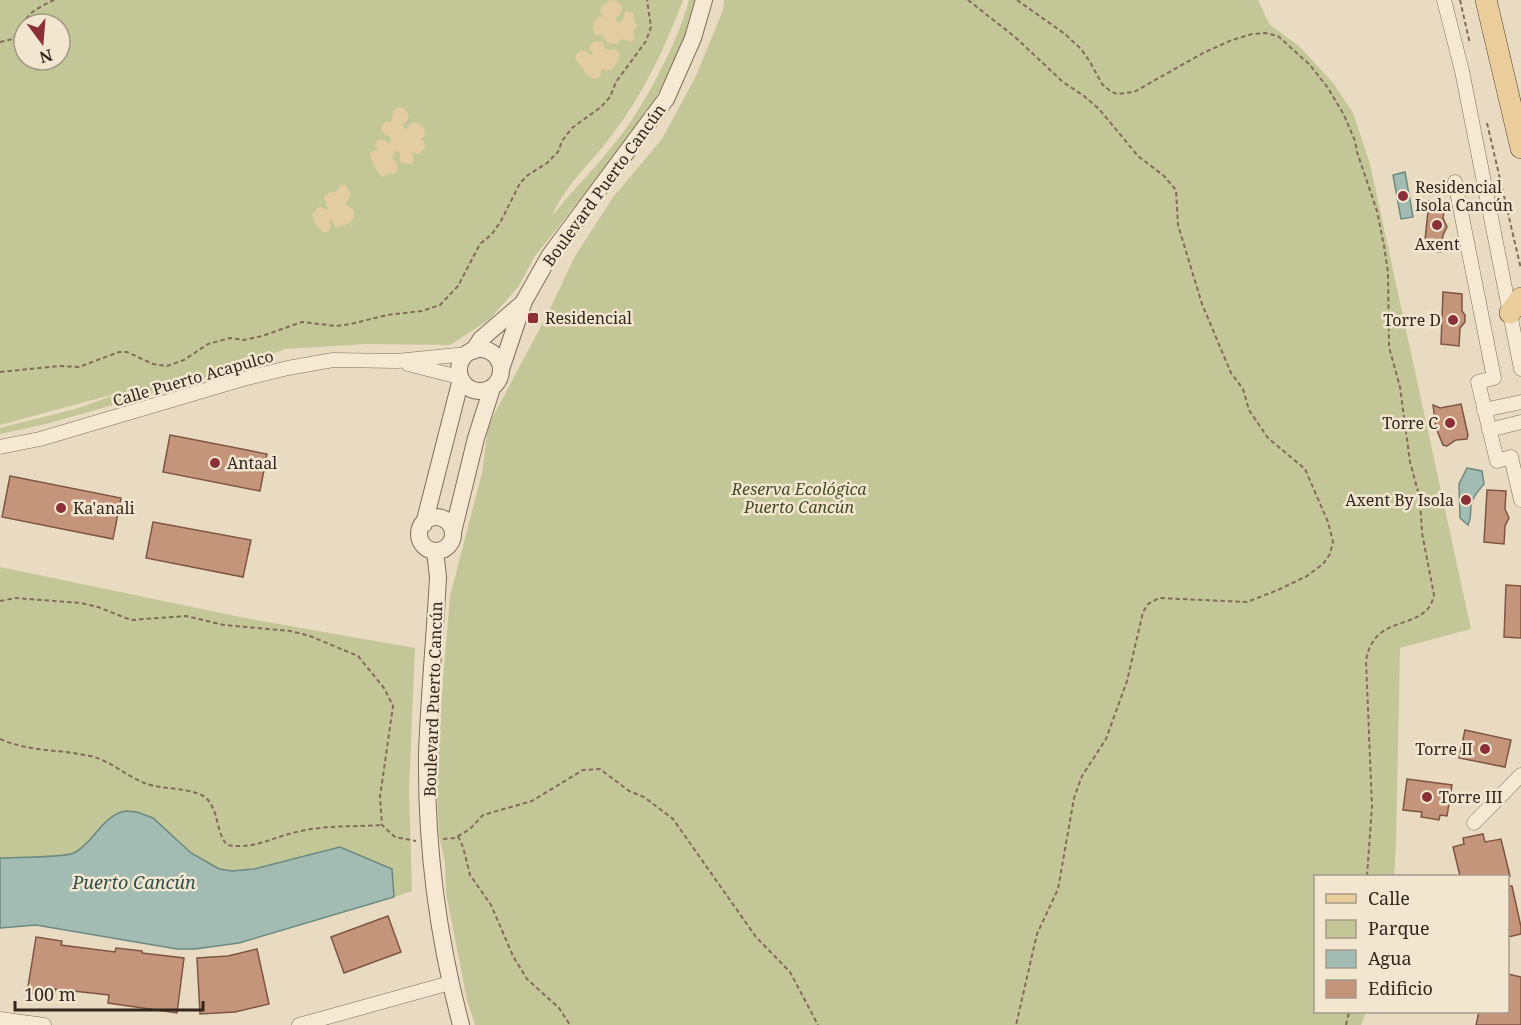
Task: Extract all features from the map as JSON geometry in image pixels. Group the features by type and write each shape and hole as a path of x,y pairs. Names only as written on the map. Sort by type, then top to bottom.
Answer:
{"main road":[{"path":"1486,0 1515,109 1521,148"}],"street":[{"name":"Boulevard Puerto Cancún","path":"501,369 524,301 550,255 666,99 693,38 704,0"},
{"path":"1444,0 1515,305 1521,369"},
{"path":"1455,182 1494,378 1478,382 1497,461 1511,457 1521,500"},
{"name":"Boulevard Puerto Cancún","path":"470,352 481,339 524,301"},
{"path":"480,349 489,351 499,362 501,369 500,377 492,388 476,438 451,543 443,550 435,551 427,548 421,540 421,529 448,431 460,378 459,366 470,352 480,349"},
{"name":"Calle Puerto Acapulco","path":"0,447 40,439 243,379 288,368 333,360 397,362 470,352"},
{"name":"Calle Puerto Acapulco","path":"397,362 460,378"},
{"path":"460,378 470,389 476,391 492,388"},
{"path":"1484,410 1521,402"},
{"path":"1489,430 1521,422"},
{"path":"448,431 476,438"},
{"path":"424,524 428,520 438,518 448,523 453,532"},
{"name":"Boulevard Puerto Cancún","path":"435,551 438,577 427,755 429,824 435,889 450,983 461,1025"},
{"path":"1474,823 1521,775"},
{"path":"298,1025 450,983"},
{"path":"0,1019 44,1025"}],"path":[{"path":"0,42 13,39 23,20 38,6 54,0"},
{"path":"0,372 79,367 119,352 127,352 153,364 167,366 184,360 208,344 230,338 244,340 302,322 336,326 351,324 387,315 422,311 440,305 458,286 480,244 501,222 520,183 547,163 558,152 562,141 572,128 601,107 610,97 616,82 646,41 651,27 647,0"},
{"path":"968,0 1016,37 1045,66 1099,110 1138,156 1164,176 1176,190 1178,225 1202,304 1231,373 1243,389 1249,410 1268,438 1305,469 1328,522 1333,542 1330,554 1323,564 1307,576 1247,602 1159,598 1148,603 1143,612 1127,681 1106,739 1082,776 1074,798 1058,889 1037,934 1016,1025"},
{"path":"1017,0 1065,34 1081,49 1102,84 1117,94 1134,92 1203,52 1232,40 1252,34 1264,33 1278,36 1310,65 1328,88 1350,126 1377,211 1384,246 1388,272 1389,347 1400,387 1410,462 1420,499 1422,533 1434,595 1432,604 1426,612 1417,618 1388,627 1368,648 1366,661 1372,806 1367,875"},
{"path":"1460,0 1470,46"},
{"path":"1485,114 1521,269"},
{"path":"0,739 11,744 39,750 92,756 148,784 190,791 207,798 214,810 221,838 227,845 242,848 255,846 299,831 329,826 382,825"},
{"path":"458,836 470,875 491,905 513,956 527,979 559,1008 570,1025"}],"green space":[{"path":"0,0 683,0 661,53 634,103 612,135 564,194 552,216 626,129 648,94 668,55 689,0 699,0 675,61 654,101 620,149 535,256 518,287 490,319 450,345 367,344 285,349 233,371 46,424 0,434 0,428 79,408 122,392 0,425"},
{"name":"Reserva Ecológica Puerto Cancún","path":"724,0 1258,0 1270,25 1299,46 1334,84 1353,113 1370,164 1471,629 1400,648 1394,875 1314,875 1314,1013 1366,1013 1361,1025 475,1025 467,1000 446,893 445,862 439,835 437,790 450,596 482,473 488,426 549,311 575,256 614,196 662,139 696,76 723,10"},
{"name":"Puerto Cancún","path":"0,567 250,619 415,648 409,789 412,891 394,897 391,869 340,847 254,869 232,871 219,869 191,853 153,818 116,813 85,846 73,853 0,858"}],"sand":[{"path":"610,0 617,1 622,7 622,11 615,19 618,23 622,21 626,11 634,13 634,22 638,26 633,31 635,39 631,42 621,39 617,44 609,43 604,40 603,35 595,35 594,21 599,17 604,17 600,11 601,7"},
{"path":"597,41 602,42 607,50 616,49 620,58 612,70 606,71 602,68 600,77 595,79 588,76 575,58 582,50 592,55 589,48"},
{"path":"404,108 409,117 402,124 405,131 411,123 416,122 424,128 425,135 421,140 425,148 419,154 411,152 414,159 408,164 400,162 400,153 395,151 392,158 397,163 397,171 383,177 374,166 370,152 378,150 375,145 378,140 388,143 391,141 381,128 385,122 391,122 394,110"},
{"path":"341,185 346,185 351,195 345,204 354,210 354,218 348,224 336,228 329,220 331,228 323,232 315,223 312,214 320,206 325,210 328,209 324,198 326,194 337,191"}],"water":[{"name":"Residencial Isola Cancún","path":"1405,172 1413,217 1401,219 1393,175"},
{"name":"Axent By Isola","path":"1467,468 1482,471 1484,484 1473,499 1468,525 1460,518 1459,484"},
{"name":"Puerto Cancún","path":"126,811 153,818 191,853 219,869 232,871 254,869 340,847 392,869 394,897 239,943 195,949 177,949 36,925 0,928 0,858 50,857 74,853 111,818"}],"building":[{"name":"Axent","path":"1429,201 1445,203 1443,218 1447,227 1443,235 1441,252 1424,250"},
{"name":"Torre D","path":"1443,292 1462,294 1462,311 1465,315 1465,322 1460,328 1459,346 1441,344"},
{"name":"Torre C","path":"1461,404 1467,439 1456,440 1447,446 1443,445 1436,428 1433,405 1440,408"},
{"name":"Antaal","path":"170,435 267,454 260,491 163,472"},
{"name":"Ka'anali","path":"10,476 121,498 113,539 2,517"},
{"path":"1487,490 1506,491 1505,509 1509,518 1505,526 1504,544 1484,542"},
{"path":"153,522 251,540 243,577 146,558"},
{"path":"1506,585 1521,586 1521,638 1504,637"},
{"name":"Torre II","path":"1465,730 1511,740 1505,767 1459,758"},
{"name":"Torre III","path":"1407,779 1452,785 1447,816 1440,815 1439,820 1421,817 1422,812 1403,810"},
{"path":"1483,834 1485,842 1501,839 1510,876 1460,875 1453,847 1464,844 1463,838"},
{"path":"1509,886 1512,886 1521,934 1509,937"},
{"path":"388,916 401,952 344,973 331,937"},
{"path":"36,937 62,941 61,945 115,952 116,948 184,958 177,1013 108,1003 109,995 55,989 54,997 27,993"},
{"path":"257,949 269,1004 235,1012 200,1014 197,958 228,956"},
{"path":"1509,974 1521,977 1521,1025 1476,1025 1479,1013 1509,1013"}],"place":[{"name":"Residencial Isola Cancún","path":"1403,196"},
{"name":"Axent","path":"1437,225"},
{"name":"Residencial","path":"533,318"},
{"name":"Torre D","path":"1453,320"},
{"name":"Torre C","path":"1450,423"},
{"name":"Antaal","path":"215,463"},
{"name":"Axent By Isola","path":"1466,500"},
{"name":"Ka'anali","path":"61,508"},
{"name":"Torre II","path":"1485,749"},
{"name":"Torre III","path":"1427,797"}]}
